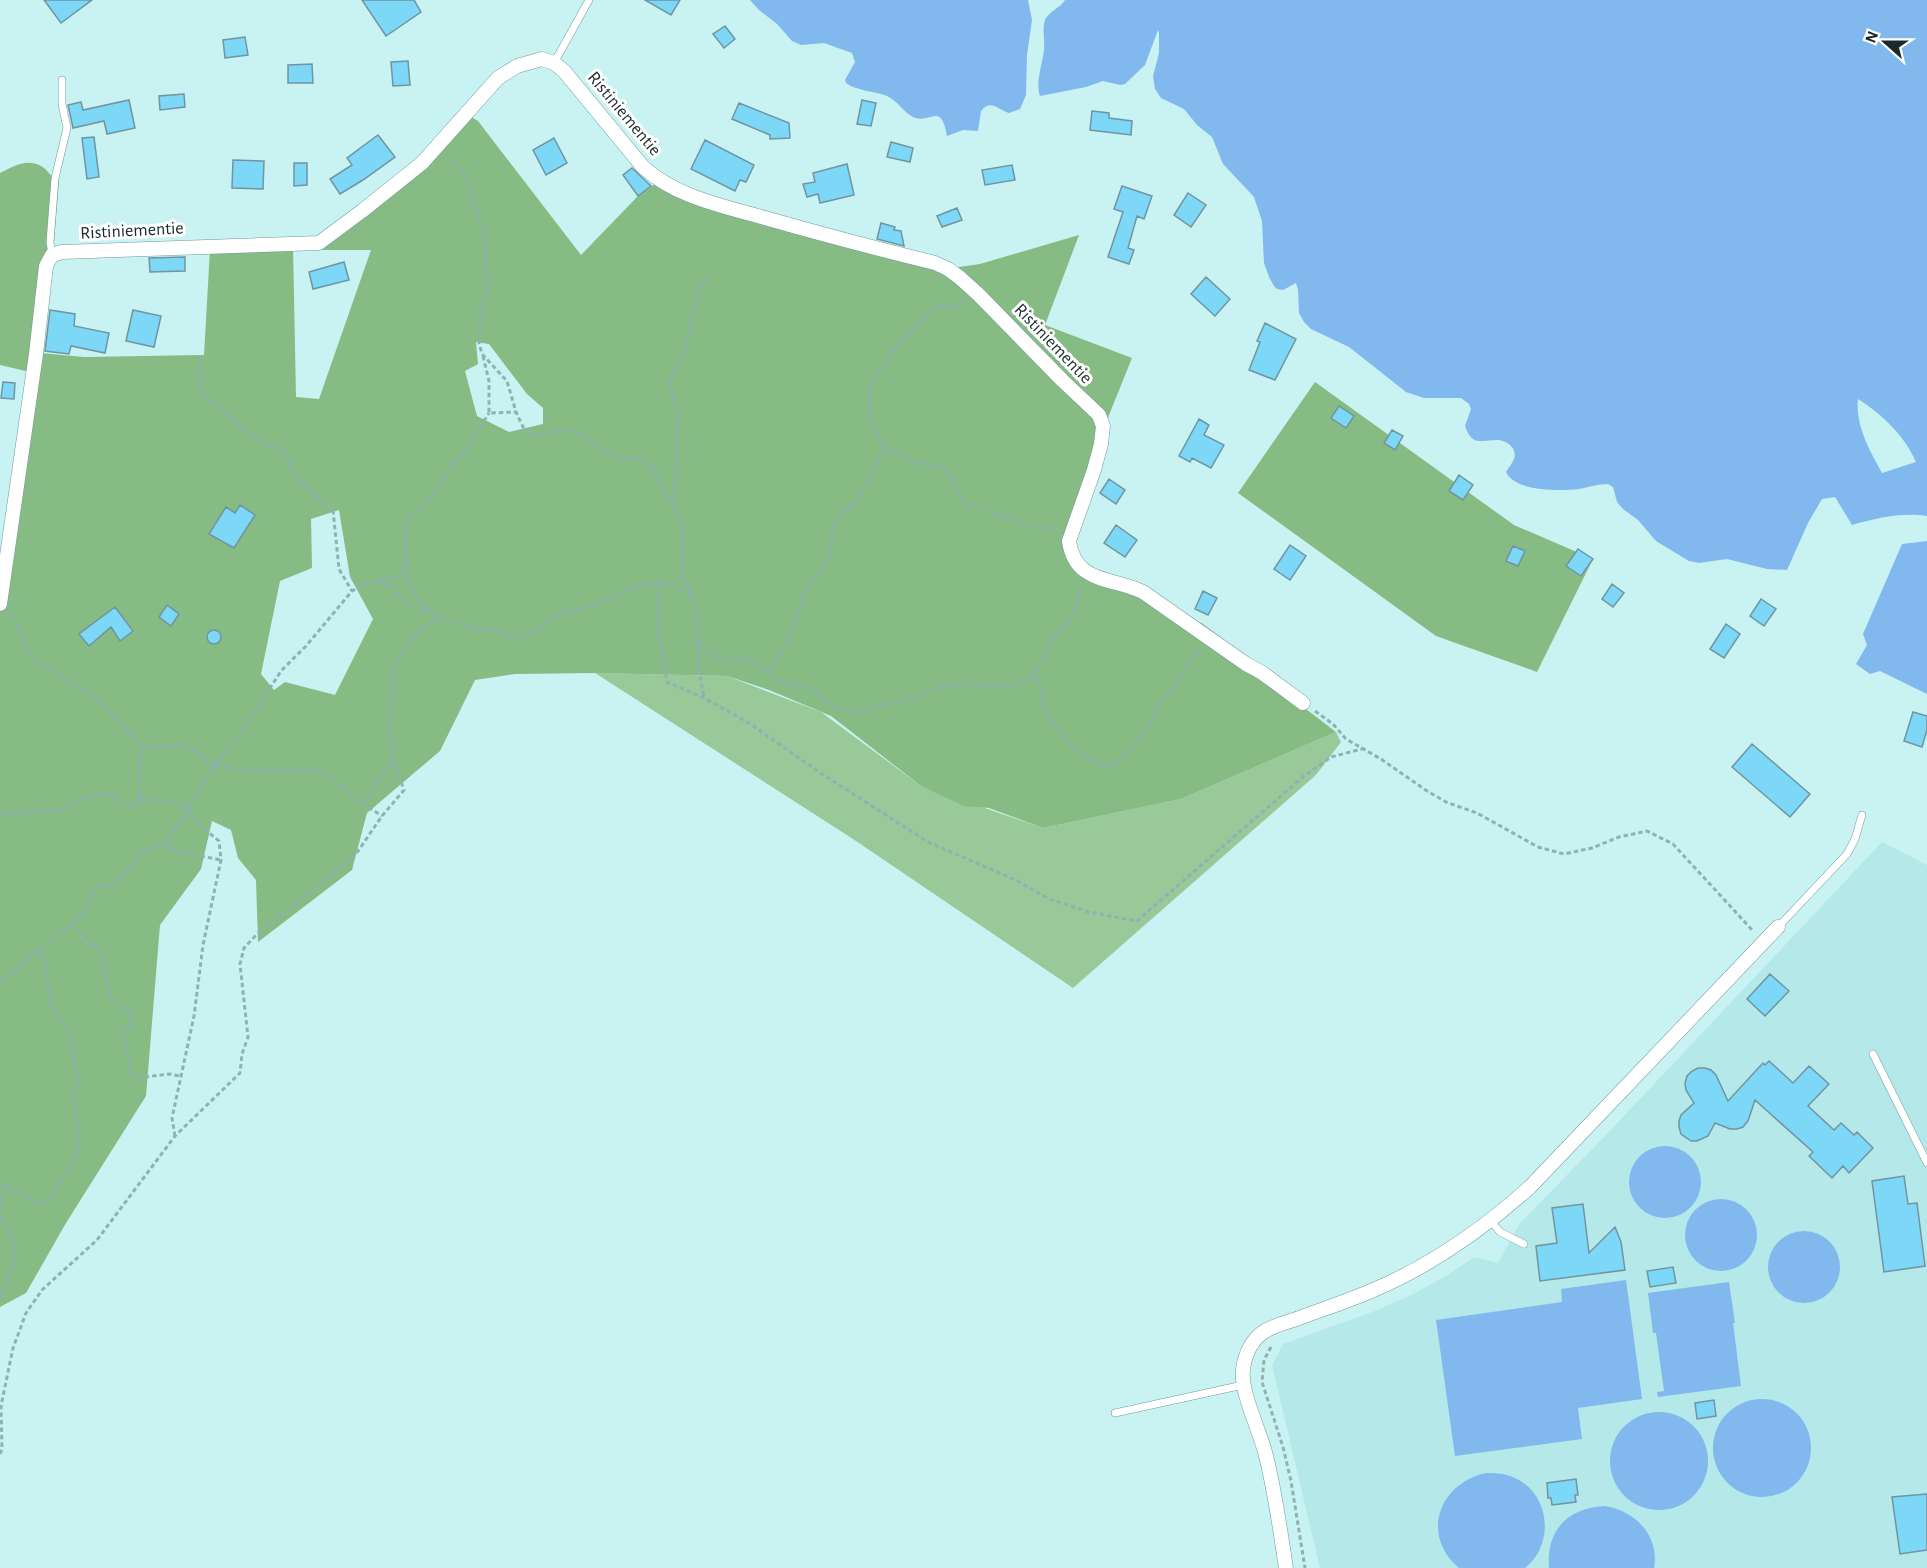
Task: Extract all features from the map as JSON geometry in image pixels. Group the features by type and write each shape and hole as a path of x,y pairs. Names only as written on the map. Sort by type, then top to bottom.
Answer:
{"street":[{"name":"Ristiniementie","path":"52,255 73,252 319,243 422,163 498,78 517,66 532,61 542,60 554,63 564,70 643,168 668,186 768,219 935,263 959,277 978,294 1099,415 1103,426 1101,444 1069,541 1076,562 1084,570"},
{"path":"0,604 36,354 46,266 52,255"},
{"path":"1084,570 1100,579 1143,591 1303,703"},
{"path":"1286,1568 1272,1483 1243,1385 1242,1370 1246,1352 1264,1332 1402,1278 1437,1258 1491,1221 1530,1187 1778,927"}],"lane":[{"path":"554,63 589,0"},
{"path":"52,255 50,242 55,178 67,128 62,104 62,80"},
{"path":"1778,927 1847,854 1855,840 1862,815"},
{"path":"1873,1054 1927,1163"},
{"path":"1491,1221 1500,1232 1524,1244"},
{"path":"1114,1413 1243,1385"}],"path":[{"path":"435,148 463,171 484,233 488,292 480,315 479,343 489,381 489,413 444,477 435,494 408,515 406,535 412,589 430,611 441,618 472,628 521,637 539,628 557,614 592,606 642,585 670,584 694,597"},
{"path":"674,506 675,434 679,419 670,386 674,371 684,354 700,286 708,276"},
{"path":"978,294 962,306 932,308 904,338 878,374 869,393 870,420 883,448 919,464 944,467 966,506 980,508 998,517 1009,517 1041,529 1053,527 1071,532"},
{"path":"482,354 507,381 516,412 524,429 536,435 567,430 580,434 608,454 623,459 641,458 654,470 658,483 682,521 681,576 694,597 699,671 704,698"},
{"path":"200,358 199,391 260,442 284,450 294,476 333,510 339,569 352,591"},
{"path":"489,413 516,412"},
{"path":"770,672 788,642 806,590 829,558 833,525 857,500 883,448"},
{"path":"165,845 215,765 244,727 281,671 306,646 352,591 364,584 399,576 408,559"},
{"path":"697,641 705,651 728,661 745,658 770,672 772,679 780,683 791,683 816,690 824,700 846,712 857,712 922,695 945,686 1018,684 1032,675 1042,663 1052,639 1067,624 1077,602 1084,570"},
{"path":"376,581 393,587 411,608 430,611"},
{"path":"659,583 658,632 668,682 704,698 748,723 928,842 1018,881 1049,899 1089,912 1137,921 1304,776 1331,757 1362,749"},
{"path":"0,612 16,619 27,653 33,661 53,669 71,685 94,694 140,745 153,748 180,745 190,748 215,765 237,769 314,770 329,776 352,797 382,816"},
{"path":"0,1454 2,1449 1,1406 13,1348 26,1312 42,1290 97,1240 175,1136 240,1073 242,1054 248,1037 240,964 244,948 257,934 356,854 382,816 404,790 393,759 389,727 392,701 390,679 403,648 421,628 441,618"},
{"path":"1032,675 1041,686 1045,711 1070,745 1108,769 1125,755 1147,731 1156,708 1174,687 1186,666 1208,637"},
{"path":"1303,703 1333,724 1346,739 1427,791 1446,802 1477,813 1538,847 1564,854 1647,831 1672,844 1764,942"},
{"path":"139,800 140,745"},
{"path":"364,805 373,787 393,759"},
{"path":"0,814 59,810 88,797 108,793 124,805 133,805 139,800 172,801 187,808 197,823 219,840 221,860 203,945 194,1016 172,1118 175,1136"},
{"path":"0,982 72,923 83,911 98,885 116,886 145,850 165,845 176,851 221,860"},
{"path":"72,923 85,942 97,946 102,952 110,999 129,1012 130,1022 123,1036 129,1058 129,1072 136,1078 169,1074 180,1076"},
{"path":"0,1183 36,1202 46,1201 54,1192 78,1150 77,1120 72,1097 79,1079 73,1059 71,1038 50,1001 46,967 40,948"},
{"path":"0,1208 6,1186"},
{"path":"0,1216 12,1237 15,1258 0,1301"},
{"path":"1282,1324 1264,1360 1262,1382 1285,1458 1305,1568"}],"shaded area":[{"path":"1882,842 1927,865 1927,1568 1320,1568 1272,1365 1283,1344 1375,1311 1413,1294 1448,1275 1474,1257 1498,1263 1520,1223"}],"green space":[{"path":"471,117 478,121 581,255 638,196 655,184 952,268 980,264 1079,235 1045,325 1132,358 1109,415 1073,549 1085,565 1203,624 1336,732 1181,799 1043,828 989,808 964,806 921,786 831,716 769,690 727,676 515,674 475,680 440,751 367,813 352,870 258,942 256,880 238,858 231,830 212,821 201,869 160,925 146,1096 66,1223 26,1293 0,1307 0,583 30,372 0,365 0,173 20,164 30,163 41,166 59,180 40,353 84,357 204,355 210,249 293,246 296,397 319,399 371,250 322,250 322,244","holes":["476,342 489,344 527,394 543,408 543,424 509,432 477,416 465,371 478,364","339,510 350,577 373,619 335,695 285,682 274,690 261,674 280,581 312,568 311,519"]},
{"path":"1315,382 1514,525 1593,559 1537,672 1436,636 1238,493"},
{"path":"595,673 727,676 821,712 921,786 1043,828 1181,799 1336,732 1341,742 1316,775 1073,988 853,839"}],"water":[{"path":"750,0 1028,0 1032,20 1027,55 1026,95 1020,109 1009,113 991,105 985,107 981,111 978,131 963,130 947,136 945,125 938,116 919,119 913,117 887,96 855,88 846,83 845,80 855,62 852,53 824,43 801,45 792,41"},
{"path":"1065,0 1927,0 1927,516 1890,516 1852,525 1835,497 1822,499 1808,523 1787,570 1767,569 1727,559 1699,563 1689,561 1656,541 1638,520 1617,502 1613,487 1608,484 1579,489 1539,489 1528,487 1511,479 1506,472 1515,455 1513,449 1501,440 1478,441 1471,437 1465,426 1471,409 1469,404 1461,398 1424,398 1406,392 1349,347 1311,329 1299,313 1296,283 1283,290 1274,286 1264,263 1262,221 1254,197 1223,164 1212,137 1197,125 1184,109 1161,98 1155,89 1153,76 1159,53 1158,30 1145,65 1125,84 1103,81 1086,87 1040,96 1038,85 1044,49 1044,23 1049,15","holes":["1858,399 1884,419 1906,443 1916,462 1882,473 1861,428"]},
{"path":"1927,541 1927,694 1880,671 1870,674 1856,664 1867,645 1863,634 1902,544"},
{"path":"1672,1146 1691,1156 1699,1168 1701,1182 1699,1196 1691,1208 1679,1216 1658,1218 1639,1208 1631,1196 1629,1175 1639,1156 1651,1148"},
{"path":"1714,1199 1728,1199 1747,1209 1757,1228 1757,1242 1747,1261 1728,1271 1714,1271 1695,1261 1685,1242 1685,1228 1695,1209"},
{"path":"1797,1231 1811,1231 1830,1241 1840,1260 1840,1274 1830,1293 1811,1303 1797,1303 1778,1293 1768,1274 1768,1260 1778,1241"},
{"path":"1626,1280 1642,1399 1578,1408 1582,1439 1455,1456 1436,1320 1562,1302 1561,1289"},
{"path":"1729,1282 1741,1386 1658,1397 1657,1392 1664,1391 1648,1293"},
{"path":"1762,1399 1781,1403 1796,1414 1807,1429 1811,1448 1807,1467 1796,1482 1781,1493 1762,1497 1743,1493 1728,1482 1717,1467 1713,1448 1717,1429 1728,1414 1743,1403"},
{"path":"1659,1412 1678,1416 1694,1426 1704,1442 1708,1461 1704,1480 1694,1496 1678,1506 1659,1510 1640,1506 1624,1496 1614,1480 1610,1461 1614,1442 1624,1426 1640,1416"},
{"path":"1486,1473 1507,1475 1523,1483 1533,1492 1540,1504 1545,1531 1542,1545 1525,1568 1459,1568 1447,1555 1440,1541 1438,1526 1440,1512 1447,1499 1456,1487"},
{"path":"1604,1506 1625,1513 1642,1526 1653,1545 1654,1568 1549,1568 1551,1543 1562,1524 1579,1511"}],"building":[{"path":"44,0 92,0 61,23"},
{"path":"362,0 414,0 421,12 386,36"},
{"path":"645,0 680,0 671,15"},
{"path":"725,26 735,39 724,48 713,34"},
{"path":"245,37 248,55 225,58 223,40"},
{"path":"408,61 410,85 393,86 391,62"},
{"path":"312,64 313,83 288,83 288,65"},
{"path":"184,94 185,107 160,110 159,96"},
{"path":"129,100 135,128 107,134 104,121 73,128 68,105 81,102 83,110"},
{"path":"862,100 876,103 871,126 857,124"},
{"path":"739,103 789,123 790,138 770,139 770,135 732,119"},
{"path":"1092,111 1109,113 1109,118 1132,121 1131,135 1090,130"},
{"path":"378,135 395,157 340,194 330,179 352,165 347,158"},
{"path":"94,137 99,177 87,179 82,138"},
{"path":"554,138 567,163 546,175 533,150"},
{"path":"705,140 754,165 746,182 740,180 735,191 691,169"},
{"path":"891,142 913,148 910,162 887,157"},
{"path":"233,160 264,161 263,189 232,188"},
{"path":"294,163 307,163 307,185 294,186"},
{"path":"847,164 854,195 820,203 818,194 807,197 803,184 815,182 813,173"},
{"path":"1012,165 1015,180 985,185 982,170"},
{"path":"632,168 651,186 638,196 623,175"},
{"path":"1122,186 1152,196 1144,219 1137,216 1128,248 1134,250 1129,264 1108,257 1123,212 1114,209"},
{"path":"1188,193 1206,205 1191,227 1174,215"},
{"path":"957,208 962,220 942,227 937,216"},
{"path":"881,223 901,231 904,246 877,239"},
{"path":"185,257 185,271 150,272 149,258"},
{"path":"344,262 349,280 313,289 309,272"},
{"path":"1206,277 1230,299 1215,316 1191,294"},
{"path":"50,310 75,314 74,326 109,333 105,353 71,346 69,354 45,351"},
{"path":"133,310 161,316 154,347 126,341"},
{"path":"1265,323 1296,339 1275,380 1249,370"},
{"path":"3,382 15,383 14,399 1,398"},
{"path":"1339,406 1354,416 1346,428 1331,418"},
{"path":"1199,419 1209,425 1204,435 1224,445 1211,468 1192,458 1190,462 1179,456"},
{"path":"1392,430 1403,436 1395,450 1384,443"},
{"path":"1459,475 1473,485 1463,500 1449,491"},
{"path":"1109,479 1125,490 1116,504 1100,493"},
{"path":"240,505 255,515 234,548 209,534 226,507 235,513"},
{"path":"1116,525 1137,540 1125,557 1104,543"},
{"path":"1290,545 1306,556 1290,580 1274,569"},
{"path":"1513,546 1525,551 1518,566 1506,561"},
{"path":"1578,549 1593,559 1581,576 1566,566"},
{"path":"1612,584 1624,593 1613,607 1602,599"},
{"path":"1203,591 1217,598 1208,615 1195,609"},
{"path":"1761,599 1776,609 1764,626 1750,616"},
{"path":"167,605 179,614 171,626 159,617"},
{"path":"115,607 133,631 120,641 111,627 89,646 79,634"},
{"path":"1726,624 1740,634 1724,658 1710,649"},
{"path":"214,630 219,632 221,637 219,642 214,644 209,642 207,637 209,632"},
{"path":"1913,712 1927,716 1927,730 1922,747 1904,741"},
{"path":"1752,744 1810,794 1790,817 1732,767"},
{"path":"1770,974 1789,991 1765,1016 1747,999"},
{"path":"1769,1061 1793,1083 1809,1066 1829,1084 1808,1106 1834,1130 1841,1123 1854,1135 1857,1132 1873,1148 1849,1173 1843,1166 1832,1178 1809,1156 1813,1152 1755,1100 1748,1121 1743,1127 1730,1129 1715,1123 1708,1136 1697,1141 1691,1141 1681,1134 1679,1121 1681,1115 1694,1103 1686,1090 1685,1083 1692,1071 1698,1068 1711,1070 1716,1075 1728,1101 1763,1063 1765,1065"},
{"path":"1904,1176 1908,1204 1917,1203 1925,1266 1884,1272 1872,1181"},
{"path":"1583,1204 1589,1253 1615,1227 1621,1242 1625,1270 1540,1281 1536,1246 1557,1243 1552,1208"},
{"path":"1673,1267 1676,1283 1650,1287 1647,1271"},
{"path":"1714,1400 1716,1416 1697,1419 1695,1403"},
{"path":"1576,1479 1578,1495 1575,1495 1576,1502 1552,1505 1551,1498 1548,1498 1547,1483"},
{"path":"1927,1494 1927,1550 1900,1554 1892,1497"}]}
